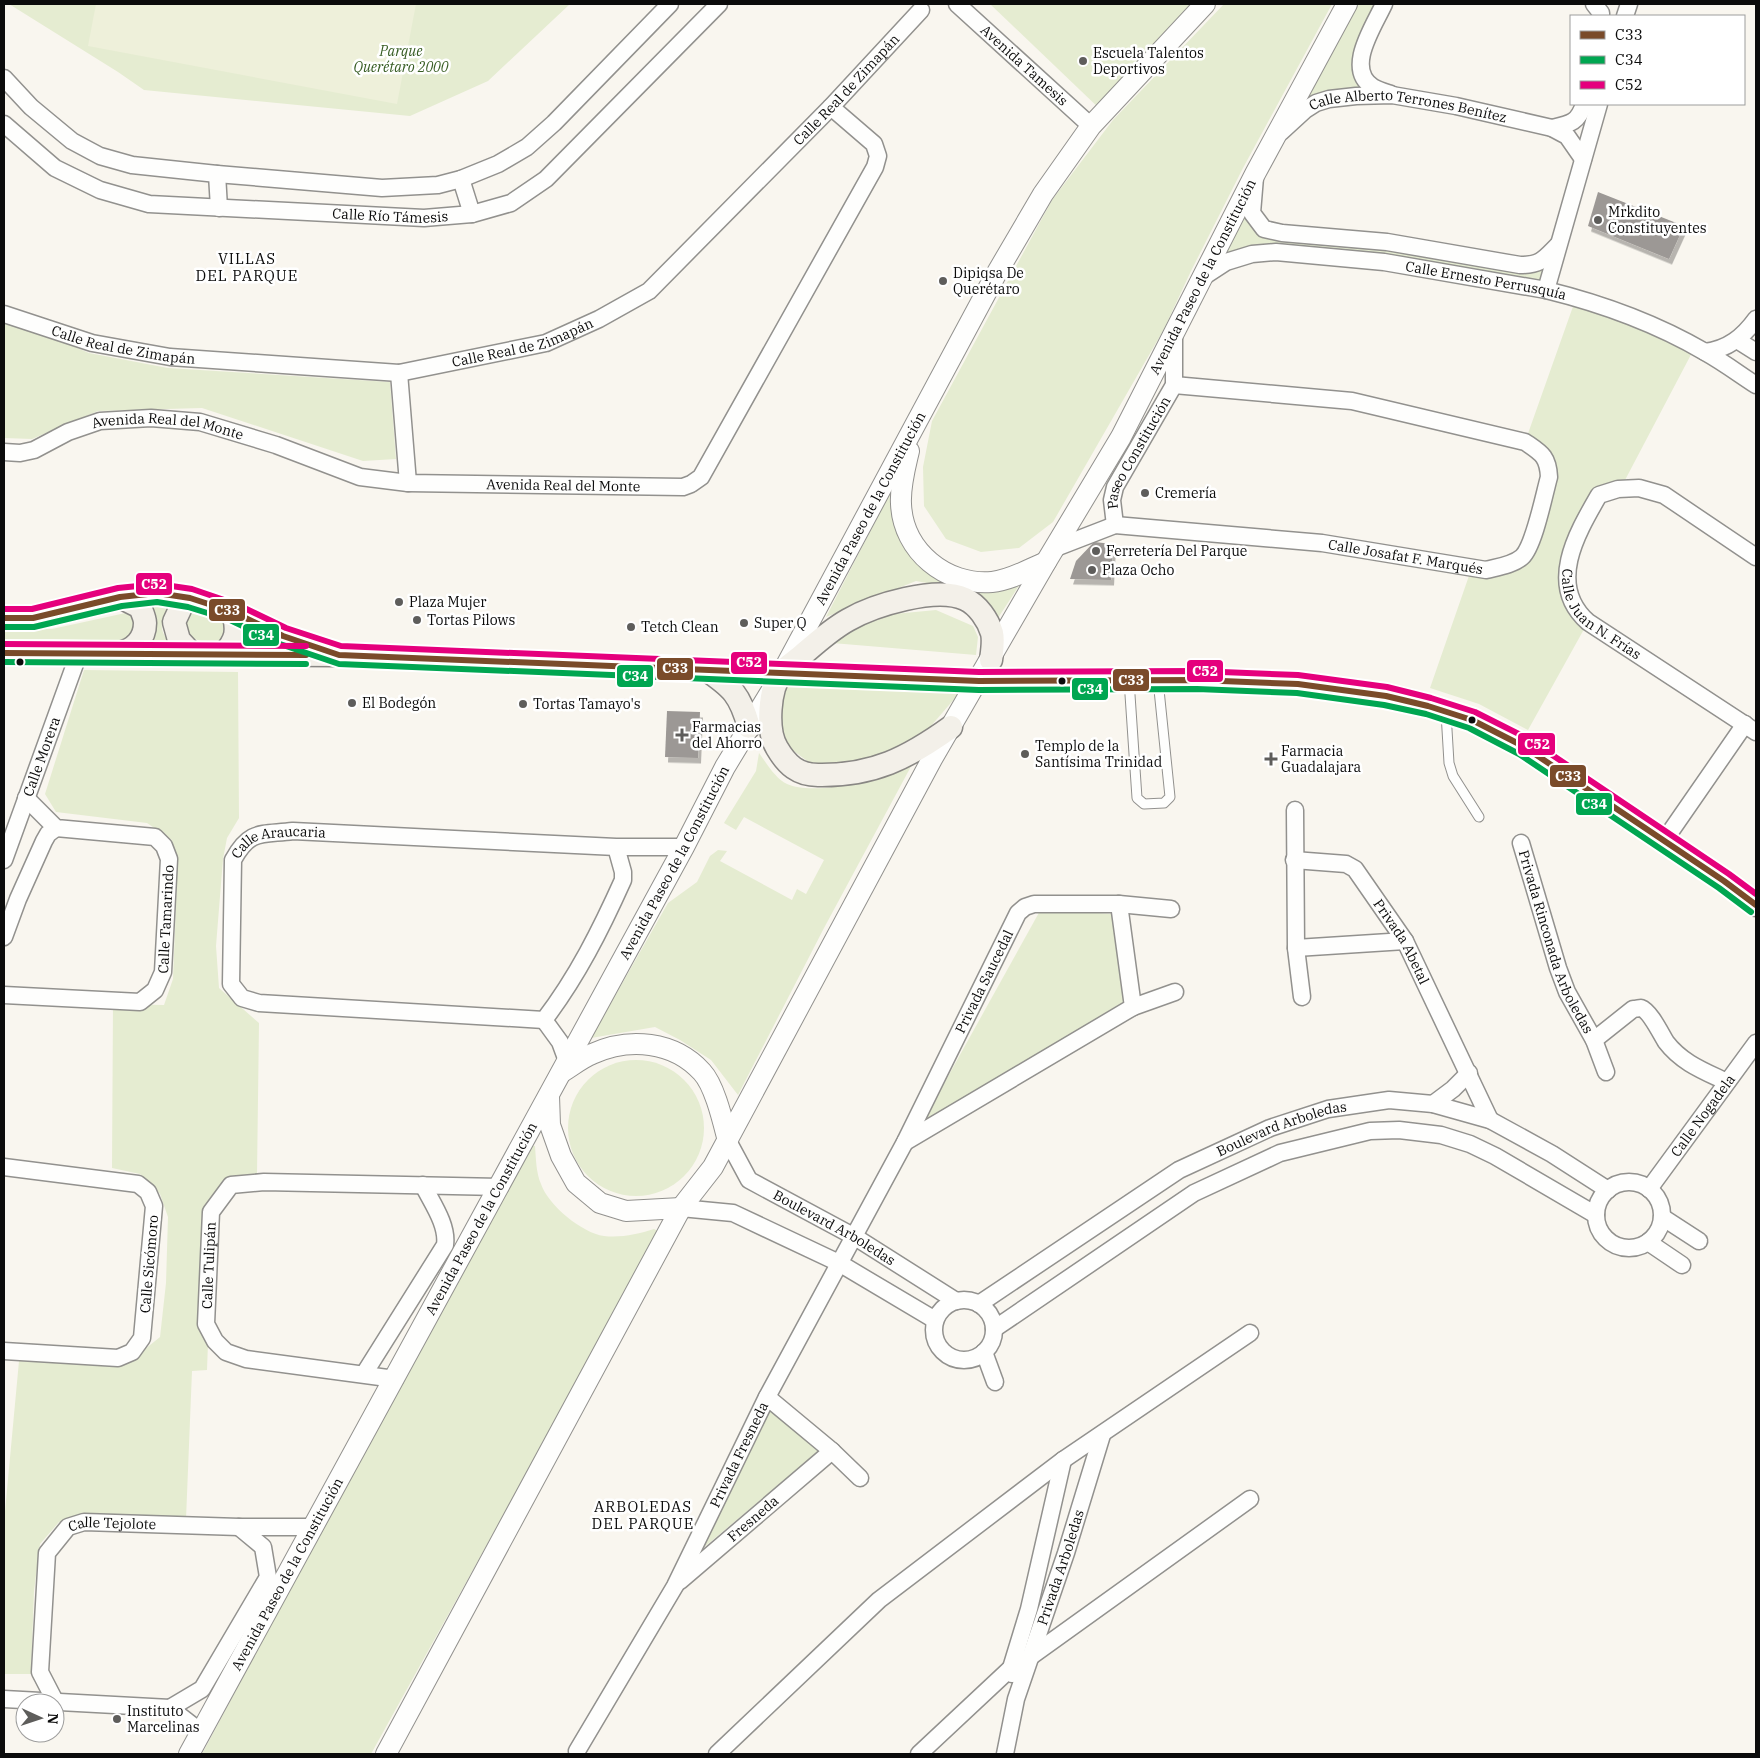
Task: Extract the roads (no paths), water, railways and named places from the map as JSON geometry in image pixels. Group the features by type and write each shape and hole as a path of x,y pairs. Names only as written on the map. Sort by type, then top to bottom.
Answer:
{"main road":[{"path":"4,618 33,618 120,597 157,593 190,598 233,612 283,636 339,655"},
{"path":"951,727 908,756 850,774 811,775 792,768 785,761 774,744 769,717 773,694 782,672 824,636 849,620 871,610 916,597 952,595 966,599 984,615 993,635 991,660"},
{"path":"118,654 128,652 142,640 146,622 140,607 120,597"},
{"path":"190,598 182,604 174,622 179,640 192,654"},
{"path":"224,654 234,643 237,626 233,612"},
{"path":"4,653 339,655 979,681 1158,680 1298,684 1386,696 1472,720 1523,746 1664,840 1756,905"},
{"path":"705,669 722,680 736,694 744,710 749,727"}],"street":[{"name":"Calle Río Támesis","path":"4,78 32,107 72,141 100,156 132,165 382,188 438,184 461,179 498,164 527,147 554,123 670,4"},
{"name":"Calle Río Támesis","path":"4,124 56,168 100,190 149,204 424,218 472,214 511,203 546,179 719,4"},
{"name":"Avenida Tamesis","path":"957,4 1091,126"},
{"name":"Avenida Paseo de la Constitución","path":"189,1754 500,1187 563,1067 684,848 725,767 782,672 995,276 1038,202 1091,126 1206,4"},
{"name":"Avenida Paseo de la Constitución","path":"386,1754 681,1208 713,1167 728,1141 951,727 991,660 1049,555 1120,437 1255,174 1347,4"},
{"path":"1384,4 1366,41 1359,70 1372,87 1392,95"},
{"path":"1594,4 1601,15"},
{"name":"Calle Real de Zimapán","path":"4,314 92,343 170,357 399,373 546,343 599,319 649,291 831,107 921,10"},
{"name":"Calle Alberto Terrones Benítez","path":"1276,137 1305,110 1316,103 1329,99 1392,95 1456,106 1552,128"},
{"path":"1552,128 1569,124 1577,119 1584,105"},
{"path":"1546,290 1599,105"},
{"name":"Avenida Real del Monte","path":"4,452 20,454 34,450 68,432 100,421 150,418 200,422 276,445 360,477 408,483 683,487 691,484 701,477 875,168 878,156 874,144 831,107"},
{"path":"1552,128 1567,136 1576,146 1583,159"},
{"path":"217,174 219,208"},
{"name":"Calle Ernesto Perrusquía","path":"1255,174 1252,213 1264,230 1386,242 1520,265 1534,265 1544,260 1558,245"},
{"path":"461,179 472,214"},
{"name":"Calle Ernesto Perrusquía","path":"1203,277 1226,262 1252,254 1276,252 1384,262 1546,290 1576,298 1640,321 1705,352 1756,385"},
{"path":"1705,352 1719,350 1737,340 1756,318"},
{"path":"1174,333 1174,385"},
{"path":"1737,340 1756,352"},
{"path":"399,373 408,483"},
{"name":"Paseo Constitución","path":"1115,525 1112,500 1115,488 1174,385"},
{"name":"Calle Josafat F. Marqués","path":"1049,555 1115,525 1322,543 1486,570 1507,565 1522,558 1529,548 1549,477 1548,466 1544,456 1526,442 1352,401 1174,385"},
{"path":"913,429 902,485 901,506 907,532 921,554 942,571 966,580 980,582 1006,579 1049,555"},
{"name":"Calle Juan N. Frías","path":"1751,728 1588,622 1581,616 1569,597 1566,572 1580,528 1598,495 1618,489 1639,488 1664,495 1756,557"},
{"name":"Calle Morera","path":"4,860 79,653"},
{"path":"1664,840 1751,728"},
{"path":"4,937 18,899 44,841 48,834 56,828 26,798"},
{"path":"1295,810 1296,948 1302,996"},
{"name":"Calle Tamarindo","path":"8,996 140,1002 156,990 163,972 169,859 164,846 155,838 56,828"},
{"name":"Calle Araucaria","path":"544,1020 259,1003 242,998 231,984 233,860 241,845 254,836 293,831 616,847 684,848"},
{"name":"Privada Rinconada Arboledas","path":"1521,843 1558,968 1567,992 1594,1040 1606,1072"},
{"path":"616,847 623,872 623,880 601,929 560,998 544,1020 560,1042 563,1067 592,1054 624,1044 652,1044 680,1054 703,1073 714,1095 728,1141"},
{"name":"Privada Abetal","path":"1294,860 1346,864 1356,869 1405,941 1490,1120"},
{"name":"Privada Saucedal","path":"855,1237 905,1142 1018,913 1025,907 1034,904 1119,904 1171,909"},
{"path":"1119,904 1133,1007"},
{"path":"1296,948 1405,941"},
{"path":"4,980 8,996"},
{"path":"905,1142 1133,1007 1175,992"},
{"name":"Privada Rinconada Arboledas","path":"1594,1040 1634,1009 1641,1008 1647,1012 1676,1055 1689,1065 1727,1082"},
{"name":"Calle Nogadela","path":"1649,1189 1756,1043"},
{"path":"1433,1104 1453,1089 1469,1073"},
{"path":"549,1094 550,1125 561,1156 576,1183 600,1203 626,1211 681,1208"},
{"name":"Boulevard Arboledas","path":"979,1304 1179,1170 1270,1128 1328,1109 1389,1100 1433,1104 1490,1120 1552,1154 1608,1190"},
{"path":"1270,1128 1280,1153"},
{"name":"Boulevard Arboledas","path":"994,1329 1194,1193 1280,1153 1370,1131 1400,1130 1441,1135 1470,1144 1495,1156 1596,1215"},
{"name":"Boulevard Arboledas","path":"728,1141 749,1180 855,1237 956,1300"},
{"name":"Calle Sicómoro","path":"4,1167 138,1184 148,1192 154,1206 142,1338 132,1352 118,1358 24,1354 4,1351"},
{"name":"Calle Tulipán","path":"395,1379 246,1359 226,1352 214,1341 206,1324 211,1212 231,1185 264,1182 500,1187"},
{"path":"1628,1182 1639,1184 1649,1189 1656,1196 1661,1206 1662,1217 1660,1227 1655,1235 1648,1242 1637,1247 1625,1248 1614,1244 1604,1237 1598,1226 1596,1215 1600,1201 1608,1190 1617,1184 1628,1182"},
{"path":"364,1374 445,1245 445,1229 423,1185"},
{"name":"Boulevard Arboledas","path":"681,1208 733,1213 839,1264 935,1320"},
{"path":"1662,1217 1699,1241"},
{"name":"Privada Fresneda","path":"577,1751 675,1586 767,1397 855,1237"},
{"path":"1648,1242 1682,1265"},
{"path":"956,1300 968,1300 979,1304 990,1315 994,1329 992,1342 984,1352 970,1360 954,1360 941,1351 934,1336 935,1320 943,1308 956,1300"},
{"path":"717,1754 879,1600 1063,1460 1250,1333"},
{"path":"984,1352 995,1382"},
{"path":"767,1397 832,1451 860,1478"},
{"name":"Privada Arboledas","path":"1005,1754 1016,1699 1066,1553 1102,1435"},
{"name":"Fresneda","path":"675,1586 832,1451"},
{"name":"Privada Arboledas","path":"1016,1699 1011,1668 1033,1592 1063,1460"},
{"path":"919,1754 1011,1668 1030,1657 1250,1499"},
{"name":"Calle Tejolote","path":"52,1693 40,1672 47,1563 48,1553 68,1527 84,1522 239,1527 314,1527"},
{"path":"65,1702 170,1708 202,1689 268,1577 263,1548 239,1527"},
{"path":"170,1708 201,1732"}],"lane":[{"path":"1129,680 1137,798 1144,804 1164,803 1170,797 1158,680"},
{"path":"1446,712 1449,763 1453,776 1479,817"}],"place":[{"name":"Escuela Talentos Deportivos","path":"1083,61"},
{"name":"Mrkdito Constituyentes","path":"1598,220"},
{"name":"Dipiqsa De Querétaro","path":"943,281"},
{"name":"Cremería","path":"1145,493"},
{"name":"Ferretería Del Parque","path":"1096,551"},
{"name":"Plaza Ocho","path":"1092,570"},
{"name":"Plaza Mujer","path":"399,602"},
{"name":"Tortas Pilows","path":"417,620"},
{"name":"Super Q","path":"744,623"},
{"name":"Tetch Clean","path":"631,627"},
{"name":"El Bodegón","path":"352,703"},
{"name":"Tortas Tamayo's","path":"523,704"},
{"name":"Farmacias del Ahorro","path":"682,735"},
{"name":"Templo de la Santísima Trinidad","path":"1025,754"},
{"name":"Farmacia Guadalajara","path":"1271,759"},
{"name":"Instituto Marcelinas","path":"117,1719"}],"district":[{"name":"VILLAS DEL PARQUE","path":"247,266"},
{"name":"ARBOLEDAS DEL PARQUE","path":"643,1514"}],"park label":[{"name":"Parque Querétaro 2000","path":"401,59"}]}
